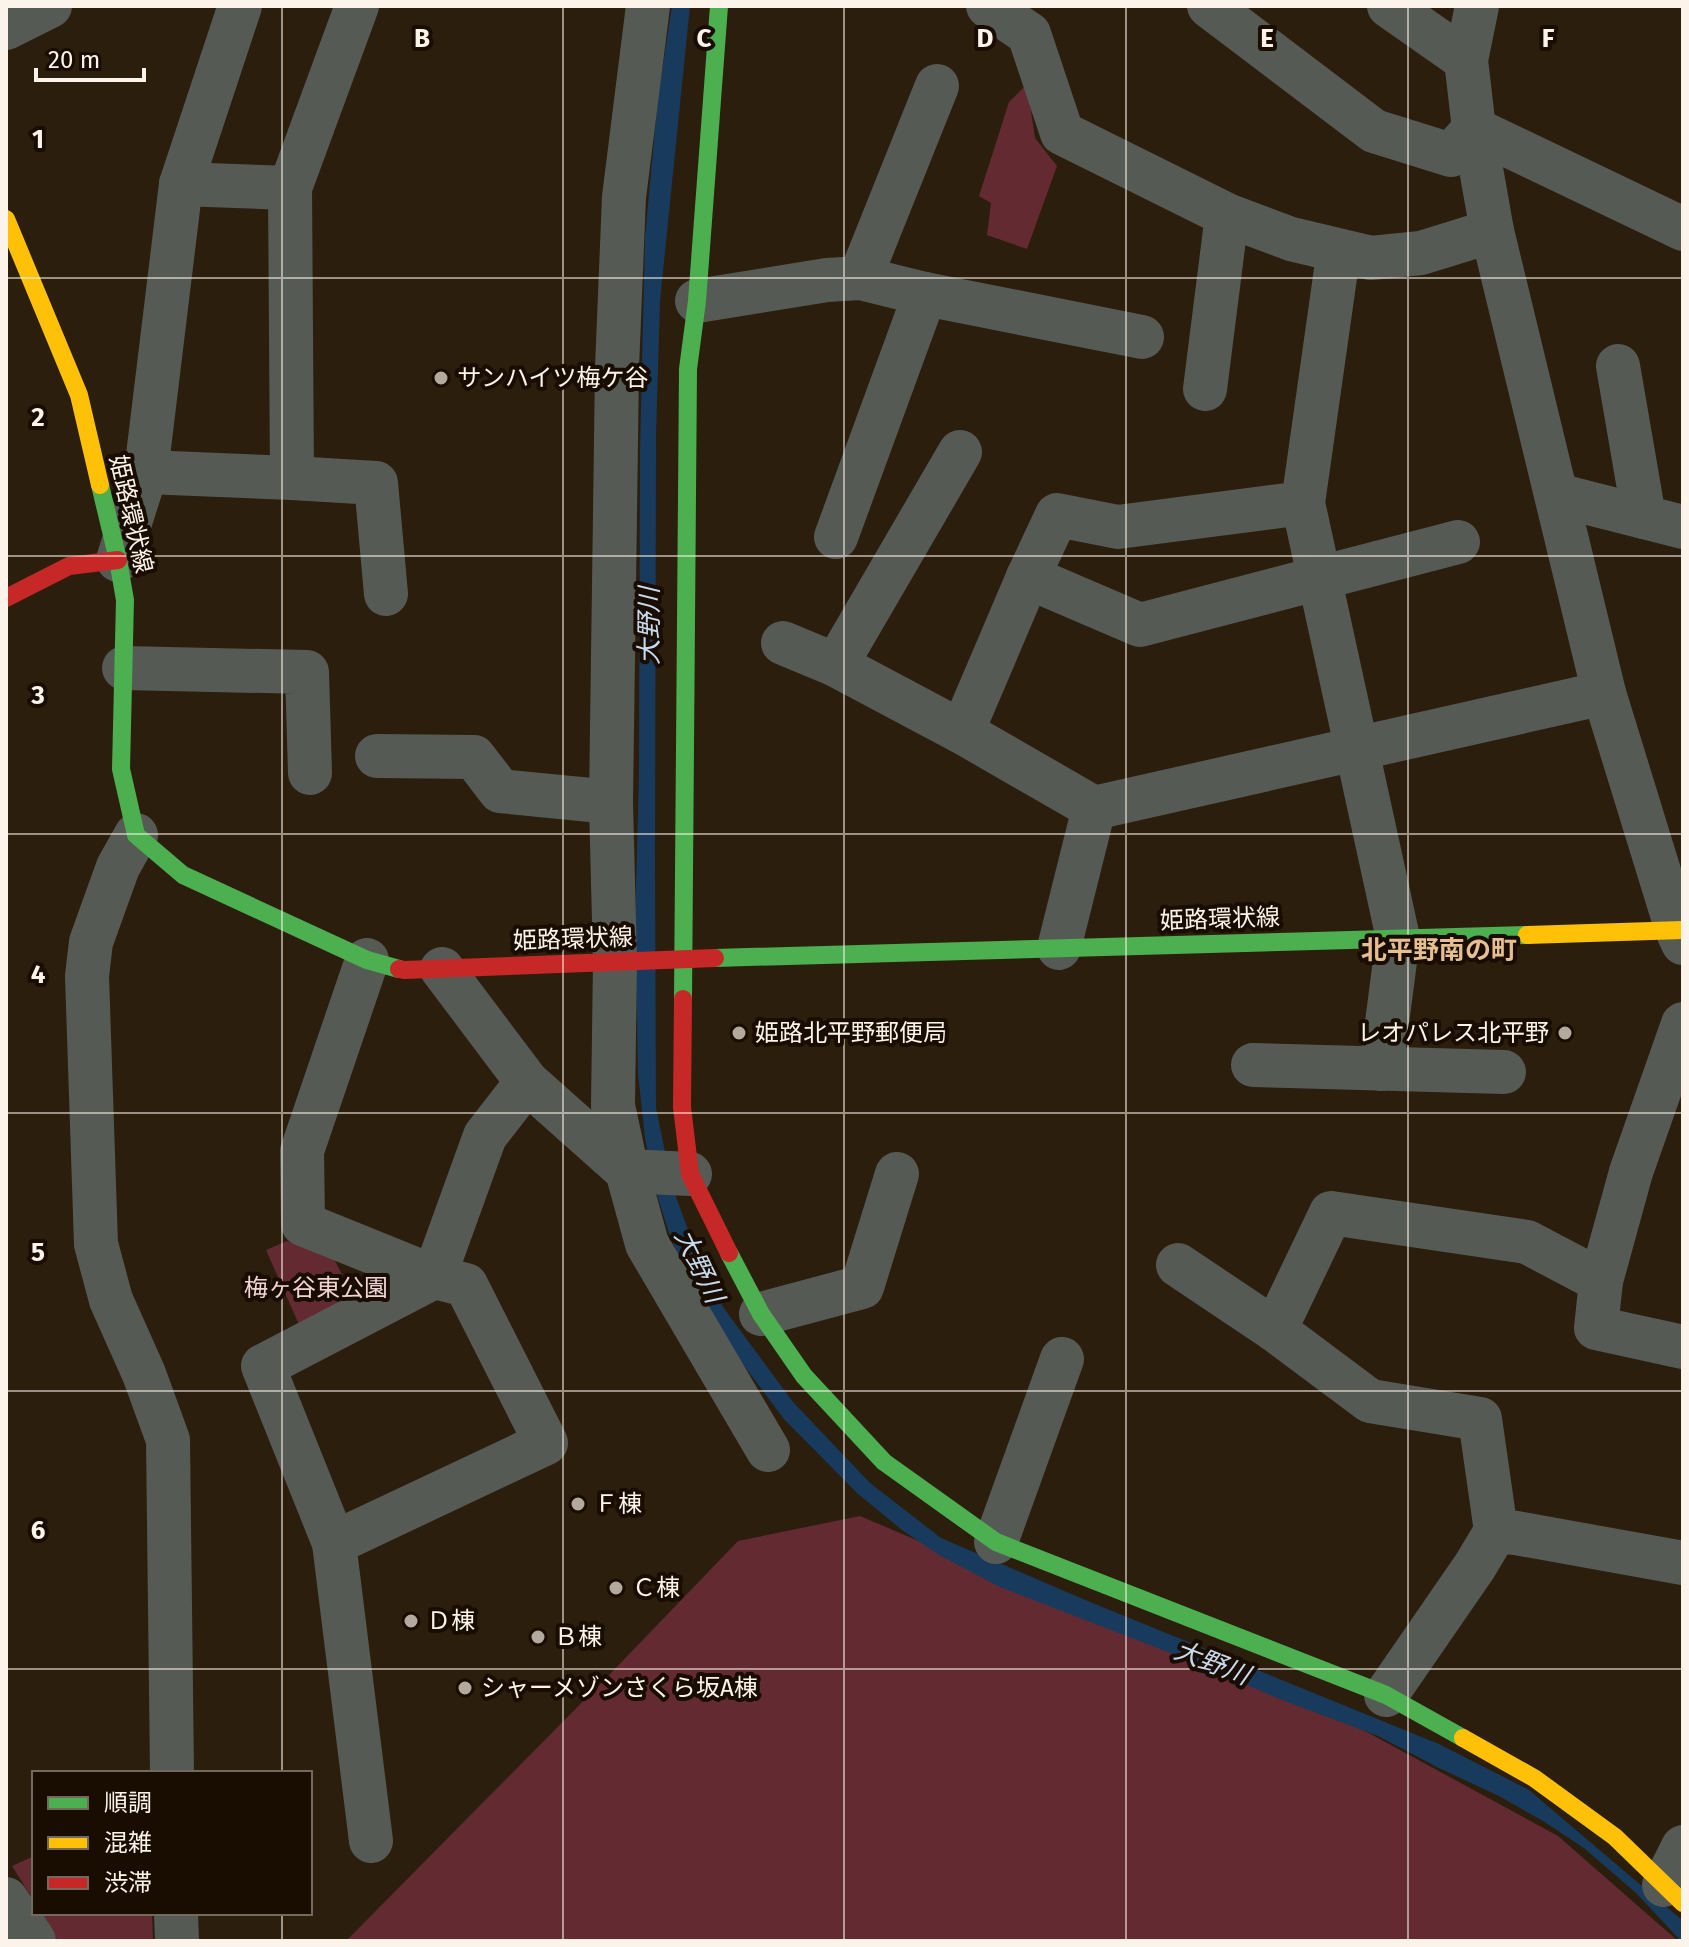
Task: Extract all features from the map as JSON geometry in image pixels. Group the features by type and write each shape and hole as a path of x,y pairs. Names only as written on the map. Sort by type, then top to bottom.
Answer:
{"street":[{"path":"6,28 50,6"},
{"path":"6,598 69,566 118,560 146,472 181,184 240,6"},
{"path":"292,478 290,188 357,6"},
{"path":"648,6 624,197 617,368 611,802 615,961 613,1106 647,1244 768,1450"},
{"path":"719,6 697,301 688,369 682,1107 690,1174 737,1270 761,1314 804,1376 884,1462 996,1542 1386,1695 1534,1778 1615,1837 1674,1894"},
{"path":"988,6 1032,20 1062,133 1227,215 1291,239 1371,258 1421,253 1492,231"},
{"path":"1209,6 1374,131 1451,155 1474,129"},
{"path":"1389,6 1466,60"},
{"path":"1477,6 1466,60 1474,129 1492,231 1604,693 1681,934"},
{"path":"860,278 937,86"},
{"path":"1474,129 1683,229"},
{"path":"181,184 290,188"},
{"path":"1205,389 1227,215"},
{"name":"姫路環状線","path":"6,219 79,395 118,560 125,600 121,769 136,835 183,875 367,960 404,970 1398,938 1681,934"},
{"path":"1336,270 1303,503 1398,938 1381,1069"},
{"path":"697,301 827,280 860,278 1142,337"},
{"path":"836,537 925,294"},
{"path":"1618,366 1664,522"},
{"path":"836,665 960,452"},
{"path":"146,472 376,483 386,594"},
{"path":"1557,495 1664,522"},
{"path":"962,732 1057,515 1118,527 1303,503"},
{"path":"1028,577 1140,625 1458,542"},
{"path":"783,643 836,665 962,732 1094,808 1604,693"},
{"path":"124,668 307,672 310,773"},
{"path":"377,756 474,757 500,791 611,802"},
{"path":"1059,948 1094,808"},
{"path":"136,835 118,867 91,942 87,976 96,1244 111,1300 144,1374 168,1440 172,1771"},
{"path":"334,1543 546,1443 466,1285 434,1277 303,1224 302,1151 367,960"},
{"path":"442,969 527,1082 627,1171 690,1174"},
{"path":"1683,1024 1631,1172 1601,1281 1596,1328 1683,1347"},
{"path":"1253,1065 1504,1072"},
{"path":"371,1841 334,1543 263,1366 434,1277 485,1136 527,1082"},
{"path":"761,1314 862,1287 897,1174"},
{"path":"1275,1330 1331,1213 1527,1242 1601,1281"},
{"path":"1178,1265 1275,1330 1370,1401 1480,1419 1496,1531 1386,1695"},
{"path":"996,1542 1062,1359"},
{"path":"1496,1531 1683,1563"},
{"path":"1674,1894 1683,1847"},
{"path":"6,1899 34,1941"},
{"path":"176,1915 177,1941"}],"green space":[{"path":"1027,84 1035,138 1057,166 1027,249 987,235 991,203 979,196 1009,102"},
{"name":"梅ヶ谷東公園","path":"287,1241 333,1257 356,1302 301,1329 266,1250"},
{"path":"860,1516 1367,1732 1558,1836 1678,1941 346,1941 738,1541"},
{"path":"32,1857 32,1898 12,1866"},
{"path":"42,1915 152,1915 153,1941 58,1941"}],"water":[{"name":"大野川","path":"672,6 690,6 660,301 656,437 656,1108 672,1186 698,1257 723,1307 793,1402 870,1483 941,1538 1439,1744 1529,1790 1683,1921 1683,1941 1636,1893 1584,1848 1499,1796 1378,1736 1000,1587 939,1555 857,1493 784,1419 695,1294 669,1233 654,1185 645,1138 638,1074 635,926 645,237 658,98"}],"traffic: fast":[{"path":"683,999 688,369 697,301 719,6"},
{"path":"100,485 125,600 121,769 136,835 183,875 367,960 399,969"},
{"path":"715,958 1527,935"},
{"path":"729,1253 761,1314 804,1376 884,1462 996,1542 1386,1695 1463,1738"}],"traffic: slow":[{"path":"6,219 79,395 100,485"},
{"path":"1527,935 1683,930"},
{"path":"1463,1738 1534,1778 1615,1837 1683,1903"}],"traffic: jam":[{"path":"6,598 69,566 118,560"},
{"path":"399,969 715,958"},
{"path":"683,999 682,1107 690,1174 729,1253"}],"place":[{"name":"サンハイツ梅ケ谷","path":"441,378"},
{"name":"姫路北平野郵便局","path":"739,1033"},
{"name":"レオパレス北平野","path":"1565,1033"},
{"name":"Ｆ棟","path":"578,1504"},
{"name":"Ｃ棟","path":"616,1588"},
{"name":"Ｄ棟","path":"411,1621"},
{"name":"Ｂ棟","path":"538,1637"},
{"name":"シャーメゾンさくら坂A棟","path":"465,1688"}],"district":[{"name":"北平野南の町","path":"1439,950"}]}
